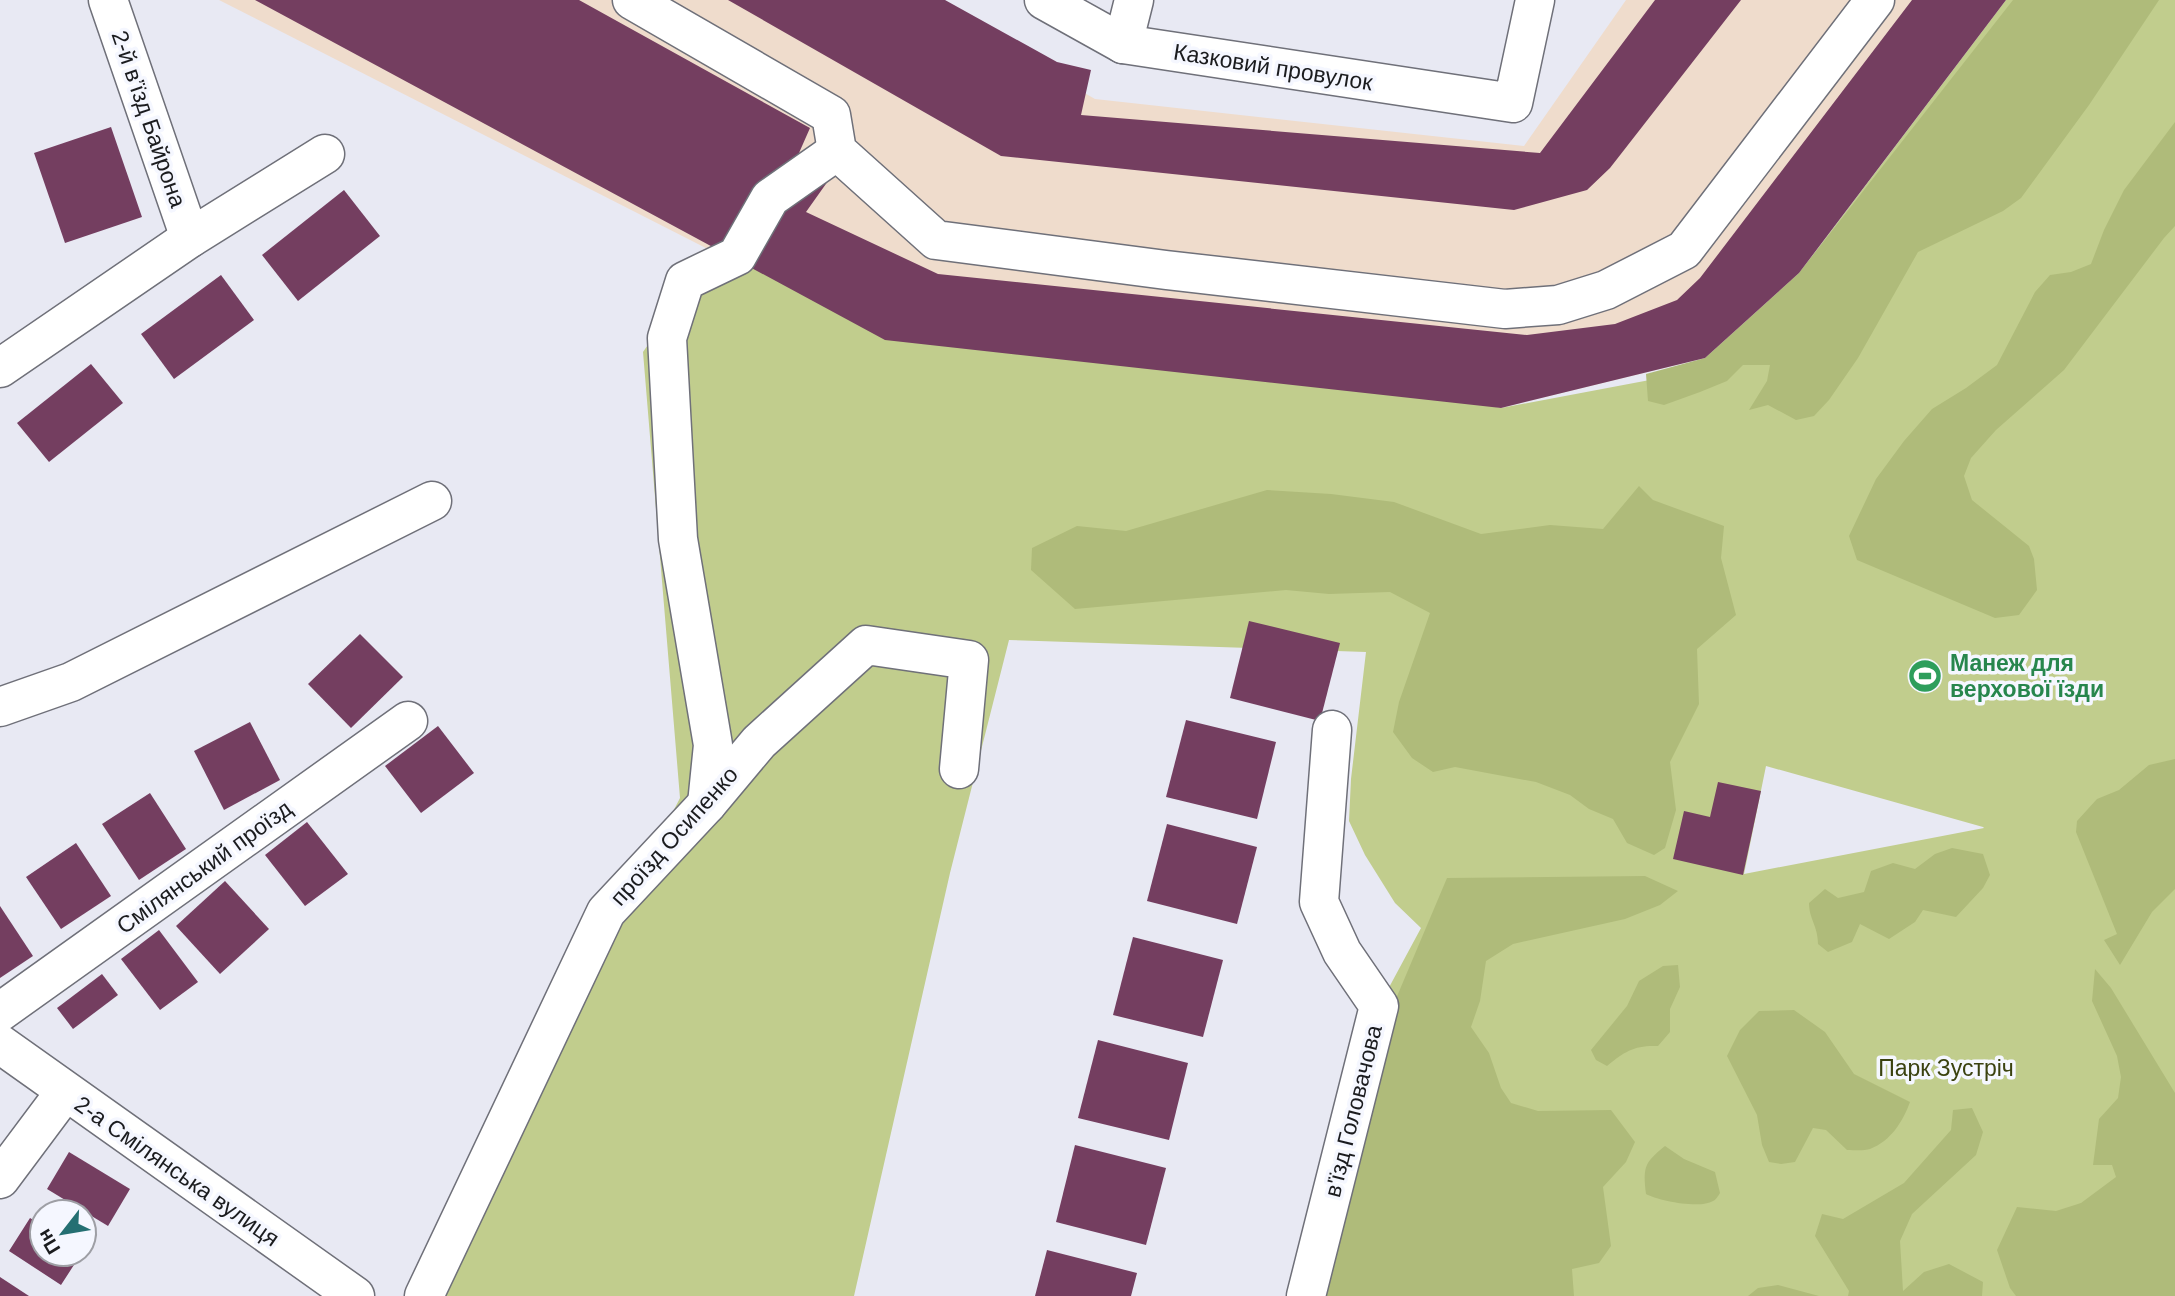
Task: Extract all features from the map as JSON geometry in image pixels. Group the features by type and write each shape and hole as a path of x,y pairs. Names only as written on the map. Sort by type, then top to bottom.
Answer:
{"street":[{"name":"2-й в’їзд Байрона","path":"108,0 190,238"},
{"path":"632,0 831,115 837,151 936,240 1505,309 1559,305 1606,290 1684,250 1875,0"},
{"name":"Казковий провулок","path":"1044,0 1123,44 1513,103 1535,0"},
{"path":"1123,44 1134,0"},
{"path":"706,804 713,745 678,539 667,338 685,281 737,256 770,198 837,151"},
{"path":"0,368 190,238 325,154"},
{"path":"0,707 71,682 432,500"},
{"name":"проїзд Осипенко","path":"424,1296 606,912 759,742 866,645 969,660 959,769"},
{"name":"Смілянський проїзд","path":"0,1012 408,721"},
{"name":"в'їзд Головачова","path":"1306,1296 1379,1006 1342,952 1319,902 1332,730"},
{"name":"2-а Смілянська вулиця","path":"0,1044 355,1296"},
{"path":"0,1179 65,1092"}],"shaded area":[{"path":"219,0 922,0 1095,99 1524,146 1626,0 2006,0 1797,275 1705,358 1501,408 857,325"}],"green space":[{"name":"Парк Зустріч","path":"2006,0 2175,0 2175,1296 1306,1296 1379,1006 1421,928 1395,903 1365,855 1349,821 1351,779 1366,652 1009,640 950,873 854,1296 446,1296 618,919 680,798 643,352 714,248 1501,408 1708,369 1753,334","holes":["1766,766 1984,828 1744,874"]},
{"path":"2013,0 2159,0 2089,105 2021,198 2003,211 1918,252 1858,358 1829,400 1814,416 1796,420 1768,405 1749,410 1767,381 1770,365 1743,365 1727,381 1664,405 1648,401 1646,374 1705,358 1799,273"},
{"path":"2175,122 2175,226 2064,370 1996,430 1971,458 1964,476 1972,500 2029,546 2034,559 2037,590 2019,615 1995,618 1857,560 1849,536 1876,479 1932,409 1997,365 2035,292 2050,275 2071,272 2091,264 2124,190"},
{"path":"1639,486 1653,500 1724,526 1721,558 1736,615 1697,649 1699,704 1670,762 1676,810 1665,848 1654,855 1627,843 1613,819 1589,809 1570,795 1536,782 1455,767 1433,772 1412,758 1393,732 1399,702 1430,613 1390,592 1329,594 1286,590 1075,609 1031,570 1032,548 1077,526 1126,531 1267,490 1394,502 1481,534 1550,525 1603,529"},
{"path":"2175,759 2175,889 2152,912 2120,965 2104,940 2117,934 2076,832 2077,821 2097,799 2119,790 2149,765"},
{"path":"1952,848 1983,854 1990,875 1983,888 1956,917 1923,910 1915,922 1889,939 1860,924 1852,942 1828,952 1818,944 1809,903 1825,889 1838,898 1864,892 1871,871 1893,863 1915,869 1935,854"},
{"path":"1645,876 1678,891 1660,905 1625,919 1513,944 1486,961 1480,1001 1471,1027 1489,1053 1501,1088 1511,1103 1538,1111 1611,1110 1635,1142 1626,1162 1603,1187 1611,1246 1599,1263 1572,1269 1574,1296 1318,1296 1387,1020 1447,878"},
{"path":"1678,965 1680,987 1670,1009 1670,1032 1658,1046 1631,1050 1607,1066 1596,1060 1591,1050 1627,1006 1639,981 1663,966"},
{"path":"2095,969 2111,988 2175,1093 2175,1296 2016,1296 2010,1288 1997,1250 2017,1207 2056,1211 2081,1203 2116,1177 2112,1165 2093,1165 2099,1119 2118,1098 2121,1077 2117,1056 2092,1001"},
{"path":"1794,1010 1825,1032 1854,1074 1910,1102 1895,1130 1884,1141 1868,1150 1847,1150 1826,1130 1813,1128 1795,1162 1769,1162 1762,1145 1757,1115 1727,1056 1740,1030 1759,1011"},
{"path":"1972,1108 1983,1132 1976,1155 1912,1214 1900,1241 1903,1291 1924,1272 1949,1264 1983,1282 1982,1296 1848,1296 1849,1291 1815,1236 1822,1214 1843,1219 1904,1183 1951,1130 1953,1110"},
{"path":"1665,1146 1684,1159 1715,1172 1720,1193 1715,1200 1690,1204 1646,1194 1646,1166"},
{"path":"1778,1285 1819,1296 1748,1296 1758,1288"}],"building":[{"path":"255,0 579,0 810,128 795,162 828,181 806,212 938,274 1527,335 1615,324 1677,300 1700,278 1912,0 2006,0 1799,273 1705,358 1501,408 885,340"},
{"path":"728,0 945,0 1057,62 1091,70 1081,115 1540,153 1655,0 1741,0 1610,168 1587,190 1514,210 1001,156"},
{"path":"111,127 142,217 65,243 34,153"},
{"path":"344,190 380,236 298,301 262,255"},
{"path":"221,275 254,320 174,379 141,334"},
{"path":"91,364 123,403 49,462 17,423"},
{"path":"1249,621 1340,643 1320,721 1230,698"},
{"path":"360,634 403,677 351,728 308,684"},
{"path":"1186,720 1276,742 1257,819 1166,797"},
{"path":"250,722 280,780 224,810 194,751"},
{"path":"438,726 474,773 421,813 385,766"},
{"path":"1718,782 1761,791 1743,875 1673,859 1684,811 1710,817"},
{"path":"150,793 186,849 139,880 102,824"},
{"path":"307,822 348,874 305,906 265,855"},
{"path":"1167,824 1257,847 1237,924 1147,901"},
{"path":"76,843 111,896 61,929 26,877"},
{"path":"225,881 269,929 220,974 176,926"},
{"path":"0,906 33,956 0,978"},
{"path":"159,930 198,982 160,1010 121,959"},
{"path":"1133,937 1223,960 1203,1037 1113,1015"},
{"path":"102,974 118,995 73,1029 57,1008"},
{"path":"1098,1040 1188,1063 1169,1140 1078,1118"},
{"path":"1075,1145 1166,1168 1146,1245 1056,1222"},
{"path":"69,1152 130,1189 108,1226 98,1220 98,1198 62,1198 47,1189"},
{"path":"28,1221 28,1263 9,1251"},
{"path":"1047,1250 1137,1273 1131,1296 1035,1296"},
{"path":"35,1268 72,1268 61,1285"},
{"path":"0,1277 29,1296 0,1296"}],"place":[{"name":"Манеж для верхової їзди","path":"1925,676"}]}
